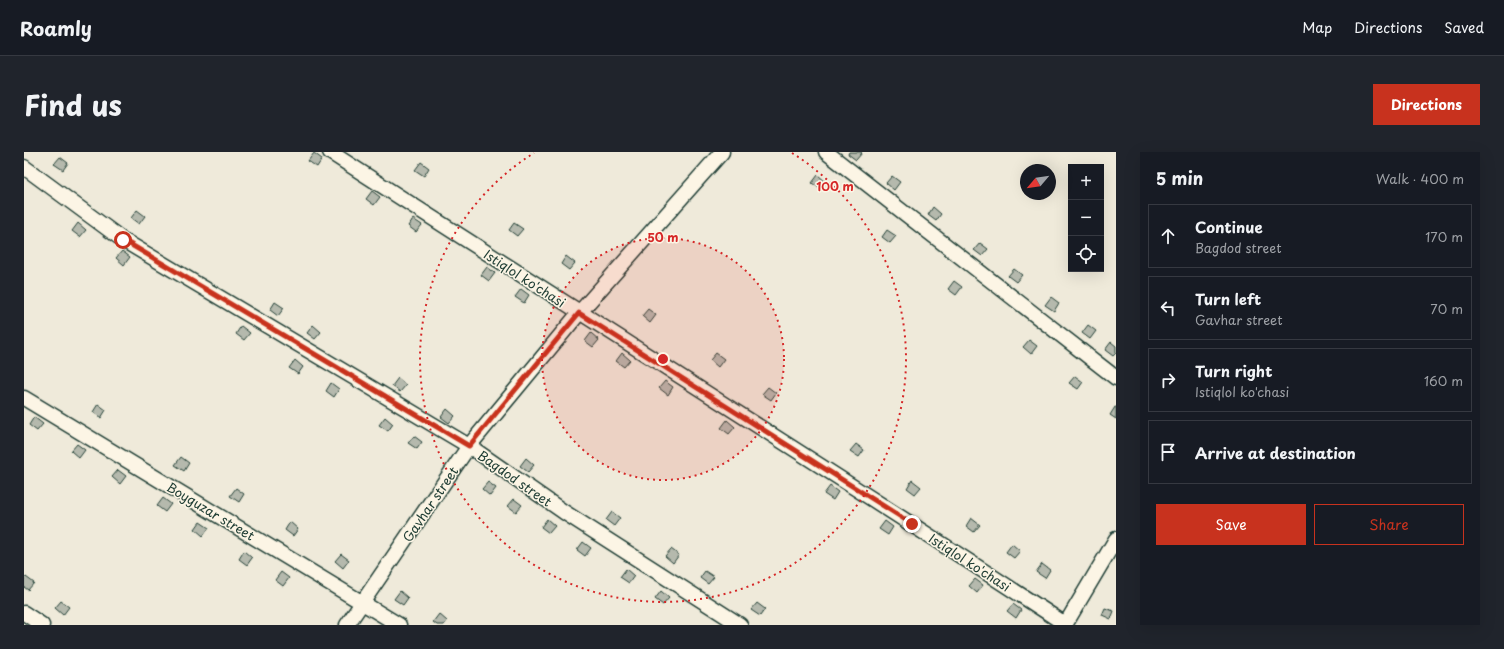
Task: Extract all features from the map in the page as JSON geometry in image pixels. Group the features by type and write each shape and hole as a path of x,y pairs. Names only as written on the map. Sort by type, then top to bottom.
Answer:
{"street":[{"name":"Istiqlol ko'chasi","path":"330,152 579,313 912,524 1065,624"},
{"name":"Gavhar street","path":"347,625 469,446 579,313 722,152"},
{"path":"826,152 1116,378"},
{"name":"Bagdod street","path":"24,167 123,240 469,446 564,512 740,625"},
{"name":"Boyguzar street","path":"24,398 399,625"},
{"path":"1065,624 1116,539"},
{"path":"24,613 42,625"}],"building":[{"path":"849,152 862,153 856,160 848,154"},
{"path":"314,153 322,159 317,167 308,161"},
{"path":"60,157 68,163 63,170 54,164"},
{"path":"421,162 429,168 424,176 415,170"},
{"path":"818,175 826,182 820,189 812,183"},
{"path":"892,176 900,182 894,190 886,183"},
{"path":"372,191 380,197 374,205 366,199"},
{"path":"933,207 941,214 936,221 928,215"},
{"path":"137,210 145,216 139,224 131,218"},
{"path":"413,219 422,225 416,232 408,226"},
{"path":"78,223 86,230 80,237 72,231"},
{"path":"514,223 523,229 517,236 509,230"},
{"path":"887,230 896,236 890,243 882,237"},
{"path":"980,243 988,249 982,256 974,250"},
{"path":"122,251 130,257 124,265 116,258"},
{"path":"566,256 575,263 569,270 561,264"},
{"path":"487,267 495,273 489,281 481,275"},
{"path":"1014,269 1022,275 1016,282 1008,276"},
{"path":"954,281 962,287 956,295 948,289"},
{"path":"521,289 529,295 524,303 515,297"},
{"path":"1051,297 1059,303 1054,311 1045,305"},
{"path":"275,302 284,308 278,316 270,310"},
{"path":"648,309 656,315 650,323 642,316"},
{"path":"313,325 321,332 315,339 307,333"},
{"path":"1088,325 1096,331 1090,339 1082,333"},
{"path":"241,326 250,333 244,340 236,334"},
{"path":"591,333 599,340 593,347 585,341"},
{"path":"1029,340 1037,346 1031,354 1023,347"},
{"path":"1111,342 1116,346 1116,353 1113,356 1105,350"},
{"path":"622,353 630,360 624,367 616,361"},
{"path":"716,353 724,359 718,367 710,360"},
{"path":"295,360 303,367 298,374 289,368"},
{"path":"1075,376 1083,382 1078,389 1069,383"},
{"path":"398,378 406,385 400,392 392,386"},
{"path":"665,381 673,387 668,395 659,388"},
{"path":"331,383 339,389 334,397 326,391"},
{"path":"768,387 776,393 771,400 762,394"},
{"path":"98,404 106,410 101,418 93,412"},
{"path":"1116,407 1116,419 1110,415"},
{"path":"447,409 455,416 449,423 441,417"},
{"path":"34,417 43,424 37,431 29,425"},
{"path":"385,417 393,424 388,431 379,425"},
{"path":"727,420 735,427 729,434 721,428"},
{"path":"414,436 422,442 417,449 408,443"},
{"path":"77,444 85,450 79,458 71,451"},
{"path":"856,444 864,450 859,457 850,451"},
{"path":"181,457 189,463 184,471 175,465"},
{"path":"526,458 534,465 528,472 520,466"},
{"path":"118,470 126,476 120,484 112,477"},
{"path":"912,480 921,487 915,494 907,488"},
{"path":"488,482 496,488 490,496 482,489"},
{"path":"830,486 838,492 833,500 824,494"},
{"path":"236,488 244,494 239,502 230,496"},
{"path":"163,498 171,504 165,512 157,506"},
{"path":"514,499 522,505 516,512 508,506"},
{"path":"612,512 620,518 614,526 606,520"},
{"path":"971,518 980,525 974,532 966,526"},
{"path":"547,519 555,526 549,533 541,527"},
{"path":"885,521 893,527 888,535 879,529"},
{"path":"200,522 209,528 203,536 195,529"},
{"path":"290,522 298,529 293,536 285,530"},
{"path":"583,542 591,548 585,556 577,550"},
{"path":"1012,544 1020,551 1014,558 1006,552"},
{"path":"671,549 679,555 673,563 665,556"},
{"path":"244,551 252,558 247,565 239,559"},
{"path":"341,554 349,560 343,568 335,561"},
{"path":"1042,564 1050,570 1045,578 1036,572"},
{"path":"626,569 634,576 629,583 620,577"},
{"path":"705,571 714,577 708,584 700,578"},
{"path":"281,572 289,578 283,586 275,580"},
{"path":"26,577 34,583 28,590 24,587 24,579"},
{"path":"975,579 983,585 977,593 969,586"},
{"path":"400,591 408,598 403,605 394,599"},
{"path":"661,591 669,598 663,605 655,599"},
{"path":"61,601 69,607 63,615 55,608"},
{"path":"757,603 765,609 760,616 751,610"},
{"path":"1013,604 1021,610 1016,618 1007,611"},
{"path":"1105,608 1114,611 1111,619 1102,615"},
{"path":"439,614 447,621 444,625 437,625 433,622"}],"route":[{"path":"123,240 469,446 579,313 912,524"}]}
